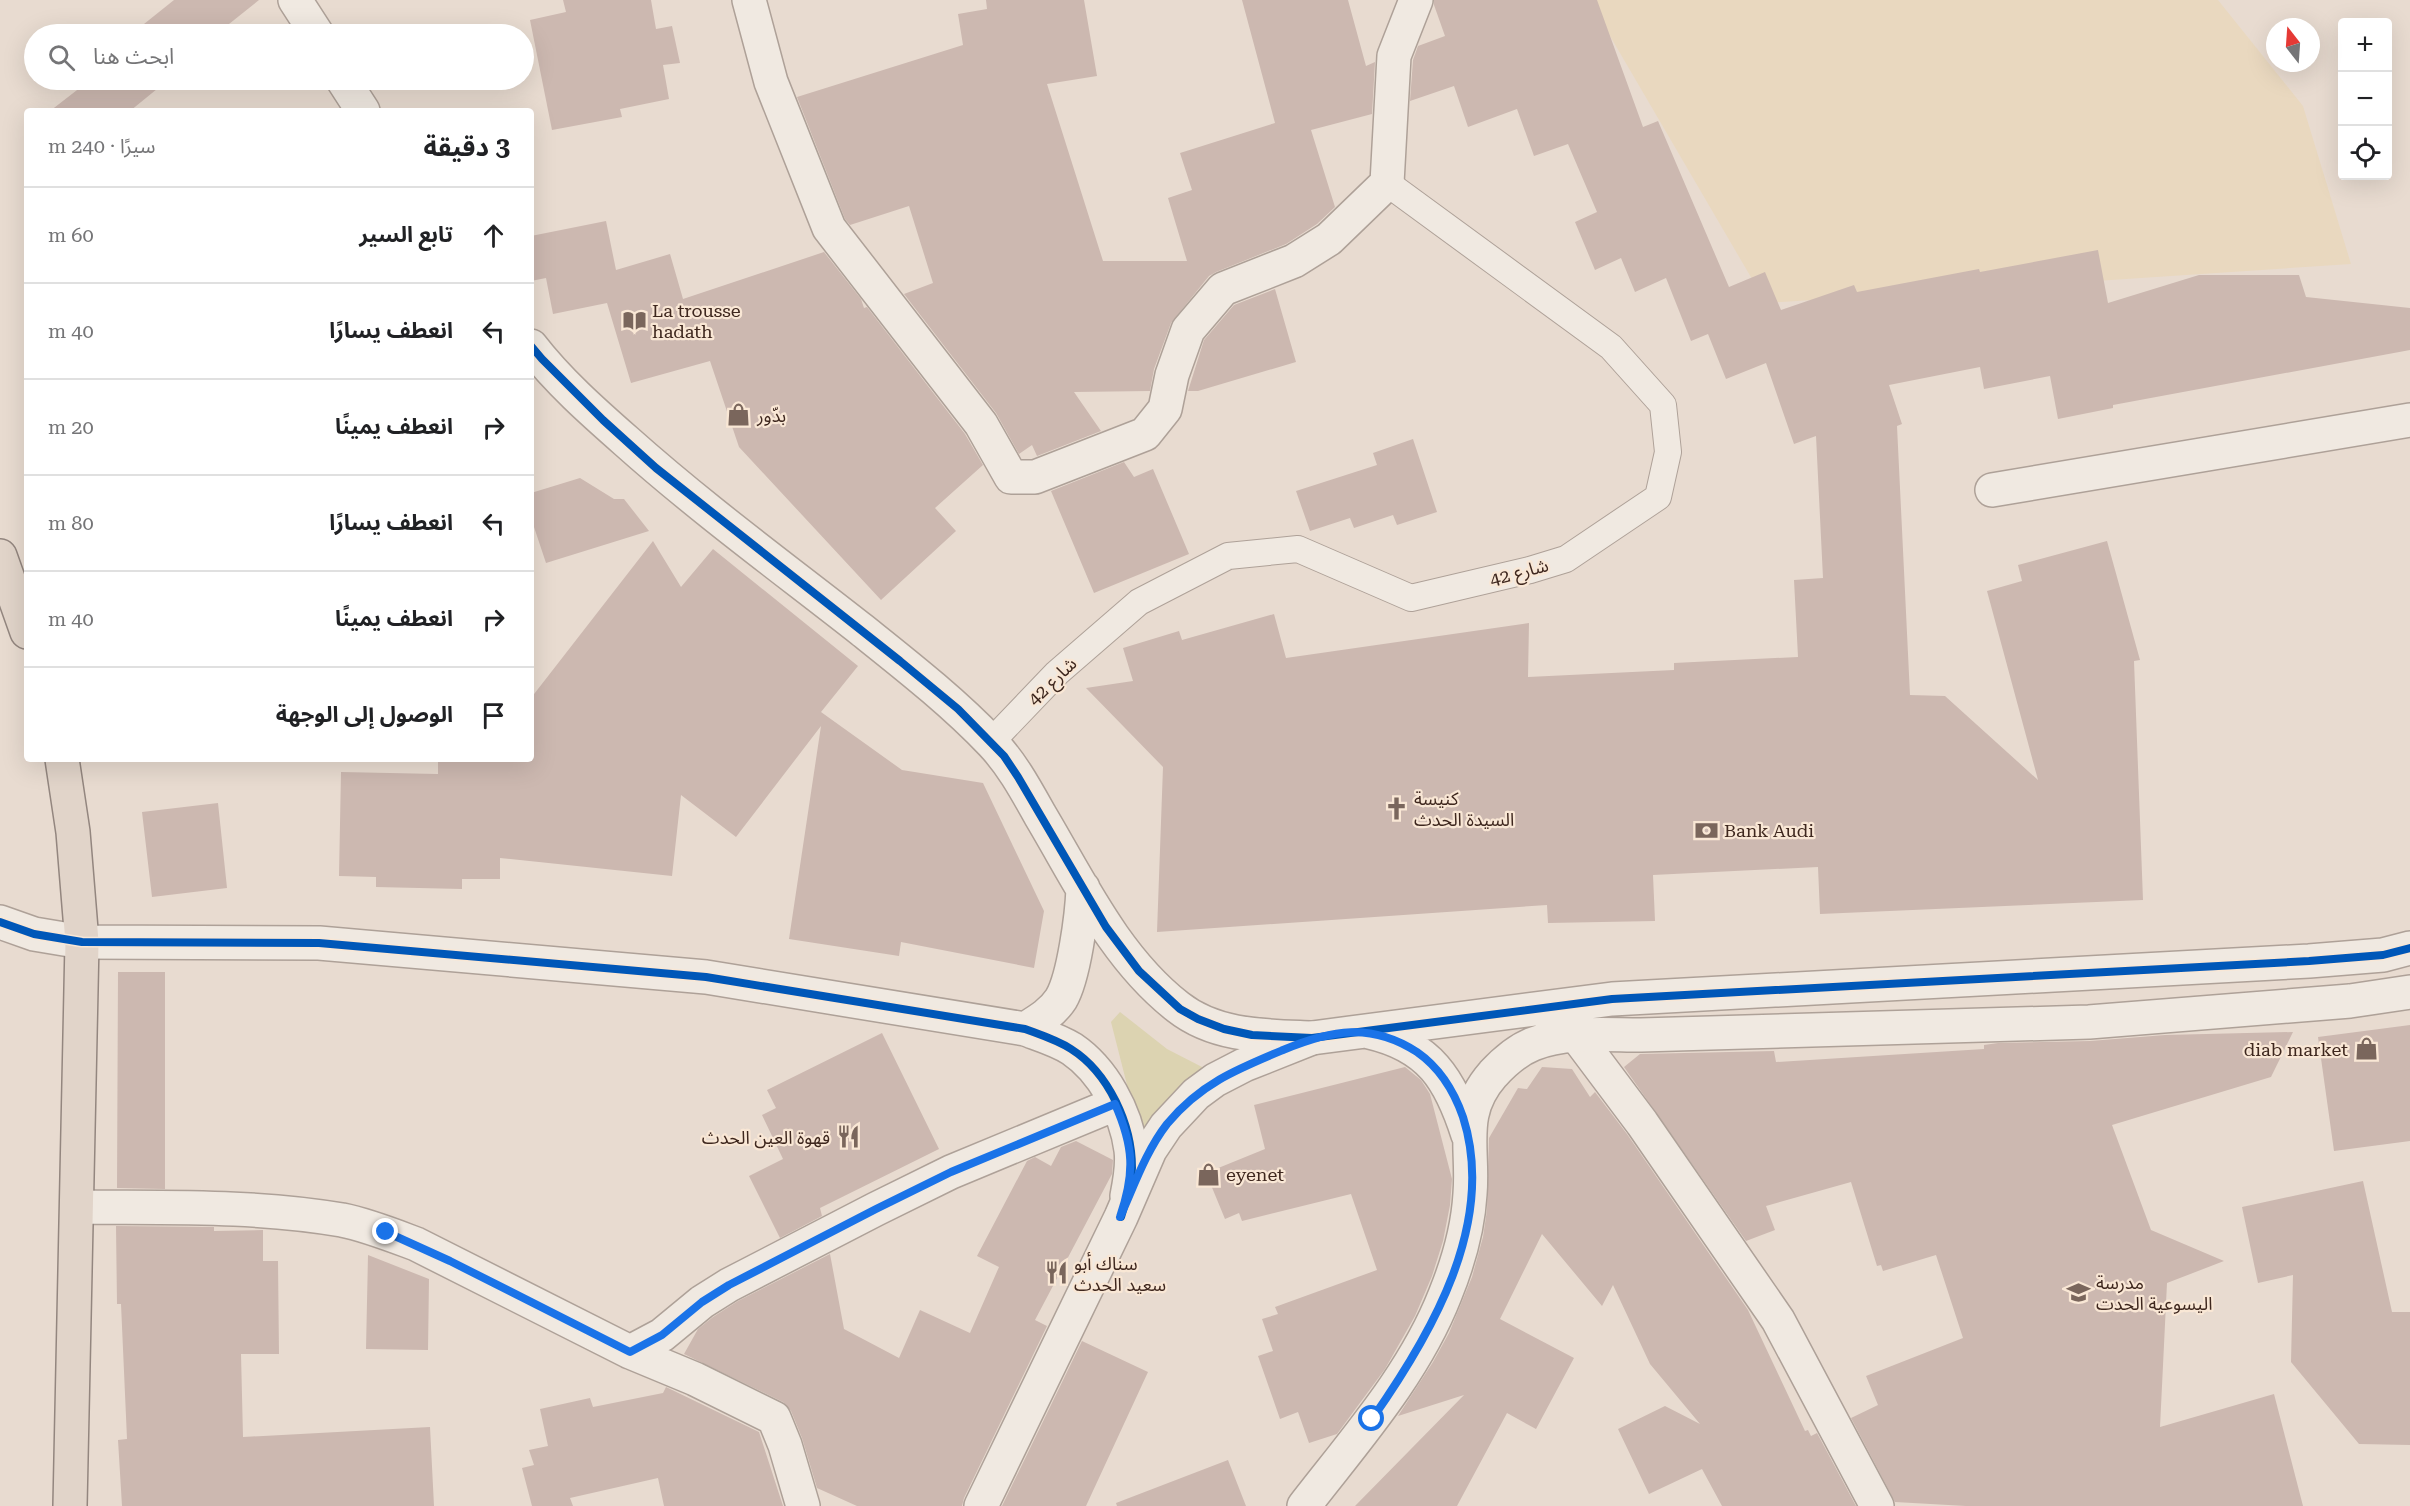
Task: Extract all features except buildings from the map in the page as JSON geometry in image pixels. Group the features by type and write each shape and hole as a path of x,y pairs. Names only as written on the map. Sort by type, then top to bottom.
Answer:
{"highway":[{"path":"0,556 24,624"},
{"path":"62,762 73,832 82,942 70,1506"}],"street":[{"path":"295,0 310,24"},
{"path":"749,0 771,82 828,228 981,424 1011,477 1035,477 1145,434 1164,409 1172,375 1188,330 1223,290 1294,261 1329,239 1387,183 1394,56 1416,0"},
{"path":"349,90 361,108"},
{"path":"534,350 603,420 656,468 900,661 992,742 1018,777 1106,927 1139,971 1180,1009 1198,1020 1224,1029 1252,1035 1312,1038 1612,999 2309,961 2383,955 2410,948"},
{"path":"1992,490 2410,420"},
{"path":"1025,1029 1052,1010 1067,986 1082,912 1083,888"},
{"path":"0,922 34,934 82,942 320,943 706,977 1025,1029 1071,1049 1088,1062 1106,1083 1126,1128 1131,1150 1132,1171 1128,1195 1120,1217"},
{"path":"1304,1506 1407,1369 1444,1297 1466,1229 1470,1195 1469,1137 1475,1101 1482,1086 1499,1068 1515,1053 1534,1044 1576,1035 2089,1022 2350,1001 2410,992"},
{"path":"1566,1004 1576,1035 1642,1123 1778,1320 1877,1506"},
{"path":"1361,1031 1387,1036 1407,1046 1435,1067 1446,1081 1457,1102 1469,1137"},
{"path":"981,1506 1150,1150 1166,1126 1196,1094 1215,1080 1244,1065 1312,1038"},
{"path":"630,1352 662,1335 702,1302 729,1285 865,1215 951,1172 1115,1104"},
{"path":"78,1208 258,1209 344,1221 386,1232 416,1244 630,1352 695,1378 774,1418 785,1445 803,1506"}],"lane":[{"name":"شارع 42","path":"992,742 1057,673 1139,602 1228,556 1298,549 1411,598 1530,570 1566,559 1658,497 1668,452 1663,405 1611,347 1387,183"}],"shaded area":[{"path":"1589,0 2218,0 2266,60 2266,72 2276,72 2303,106 2351,264 1766,303"},
{"path":"1120,1012 1167,1049 1204,1068 1205,1074 1149,1127 1138,1128 1111,1022"}],"cycle path":[{"path":"534,350 603,420 656,468 958,709 1004,756 1106,927 1139,971 1180,1009 1224,1029 1252,1035 1312,1038 1612,999 2309,961 2383,955 2410,948"},
{"path":"0,922 34,934 82,942 319,943 706,977 1025,1029 1060,1043 1085,1059 1097,1072 1116,1101 1128,1135 1132,1168 1121,1217"}],"place":[{"name":"La trousse hadath","path":"634,320"},
{"name":"بدّور","path":"739,415"},
{"name":"كنيسة السيدة الحدث","path":"1396,808"},
{"name":"Bank Audi","path":"1706,830"},
{"name":"diab market","path":"2366,1049"},
{"name":"قهوة العين الحدث","path":"848,1137"},
{"name":"eyenet","path":"1208,1174"},
{"name":"سناك أبو سعيد الحدث","path":"1056,1273"},
{"name":"مدرسة اليسوعية الحدت","path":"2078,1292"}],"route":[{"path":"386,1232 416,1244 630,1352 662,1335 702,1302 729,1285 876,1209 951,1172 1115,1104 1126,1128 1131,1150 1132,1171 1128,1195 1120,1217 1150,1150 1166,1126 1196,1094 1215,1080 1244,1065 1312,1038 1361,1031 1387,1036 1421,1055 1435,1067 1446,1081 1457,1102 1469,1137 1471,1167 1466,1229 1459,1258 1444,1297 1407,1369 1372,1419"}]}
